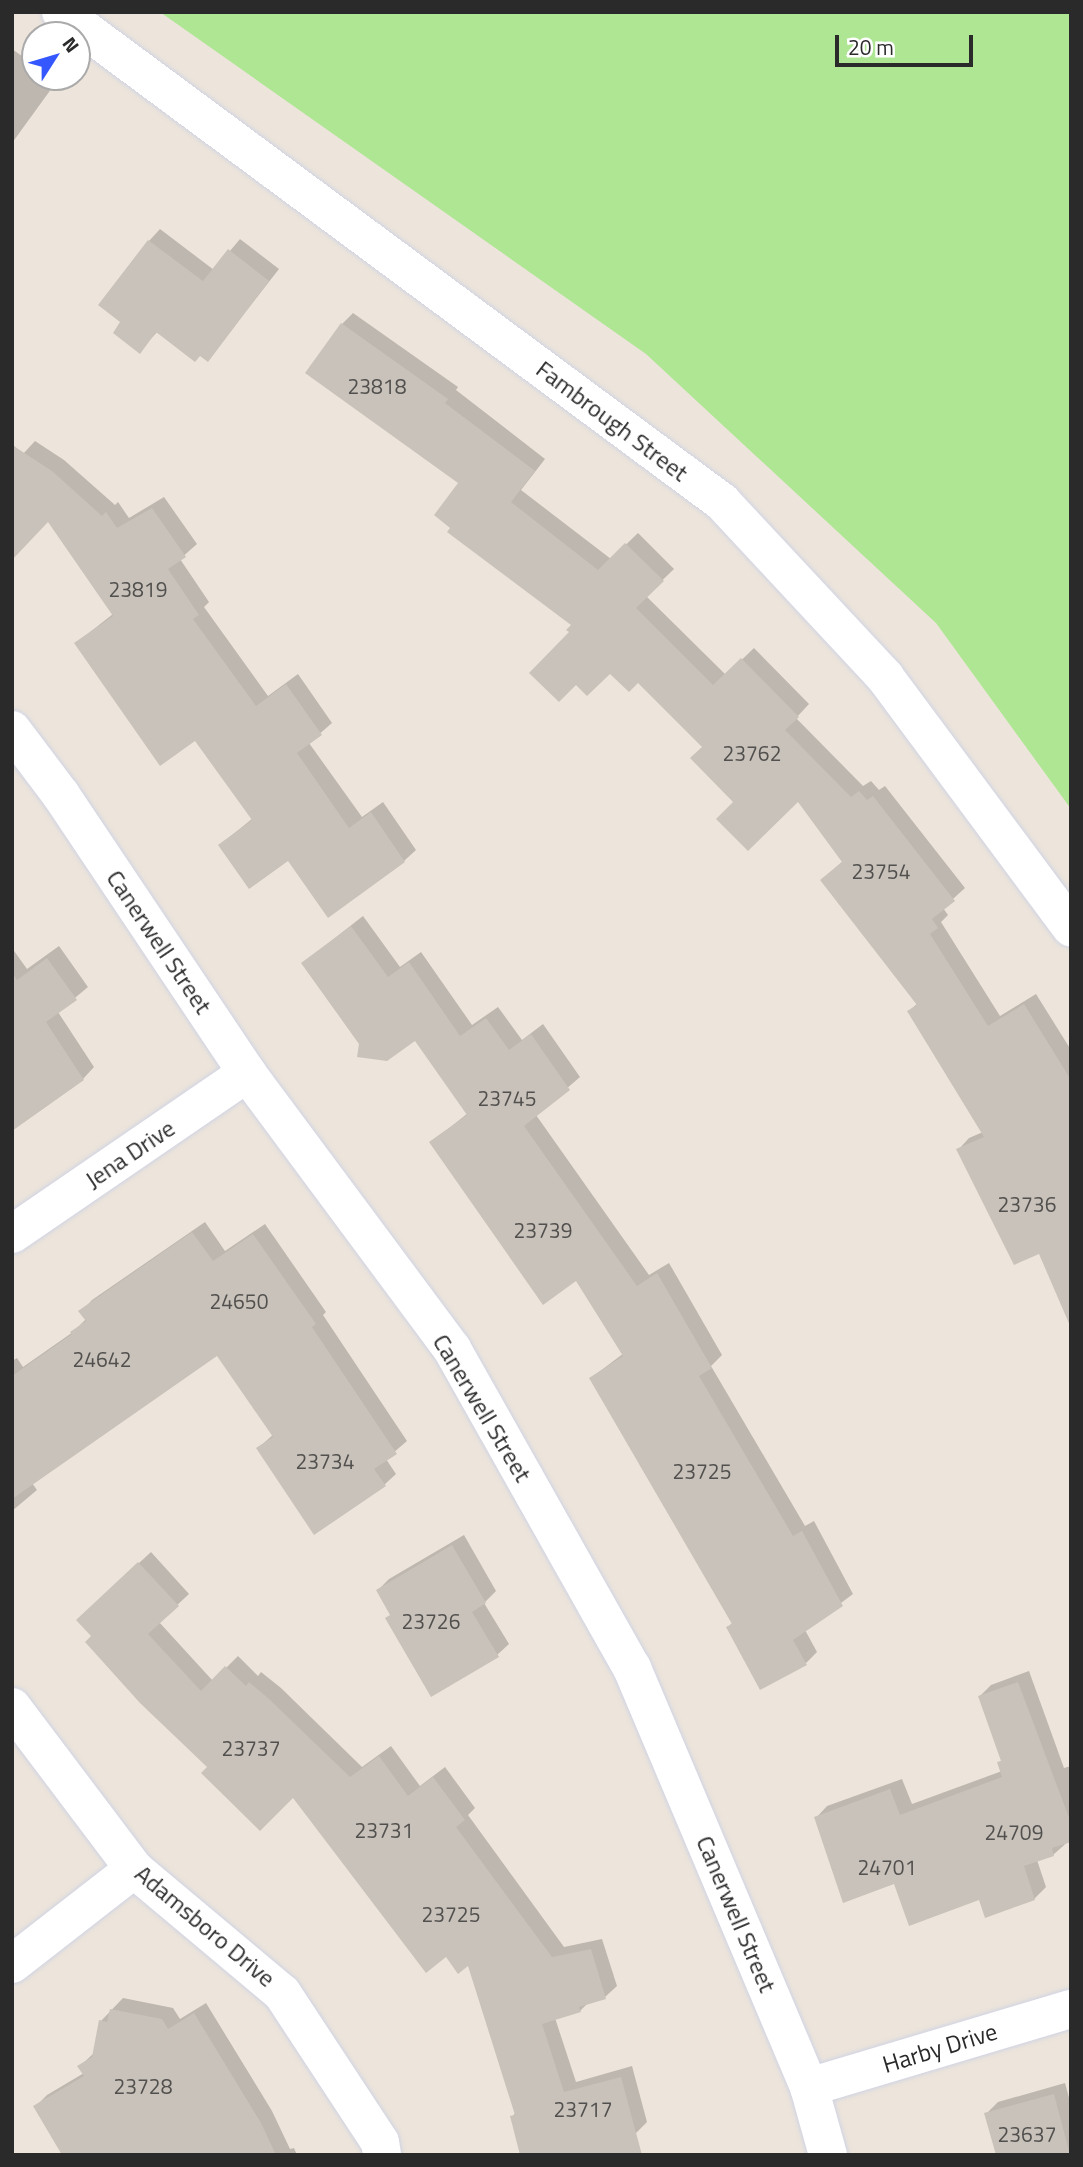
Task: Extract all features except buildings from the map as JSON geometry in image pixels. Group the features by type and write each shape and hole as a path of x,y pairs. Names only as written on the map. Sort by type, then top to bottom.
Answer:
{"street":[{"name":"Fambrough Street","path":"61,12 722,502 885,677 1071,927"},
{"name":"Canerwell Street","path":"12,730 61,795 247,1073 452,1349 632,1668 809,2087 828,2155"},
{"name":"Jena Drive","path":"12,1234 247,1073"},
{"name":"Adamsboro Drive","path":"12,1707 134,1868 282,1993 380,2142 382,2155"},
{"path":"12,1965 134,1868"},
{"name":"Harby Drive","path":"809,2087 1071,2009"}],"green space":[{"path":"160,12 1071,12 1071,809 936,623 646,354"}]}
